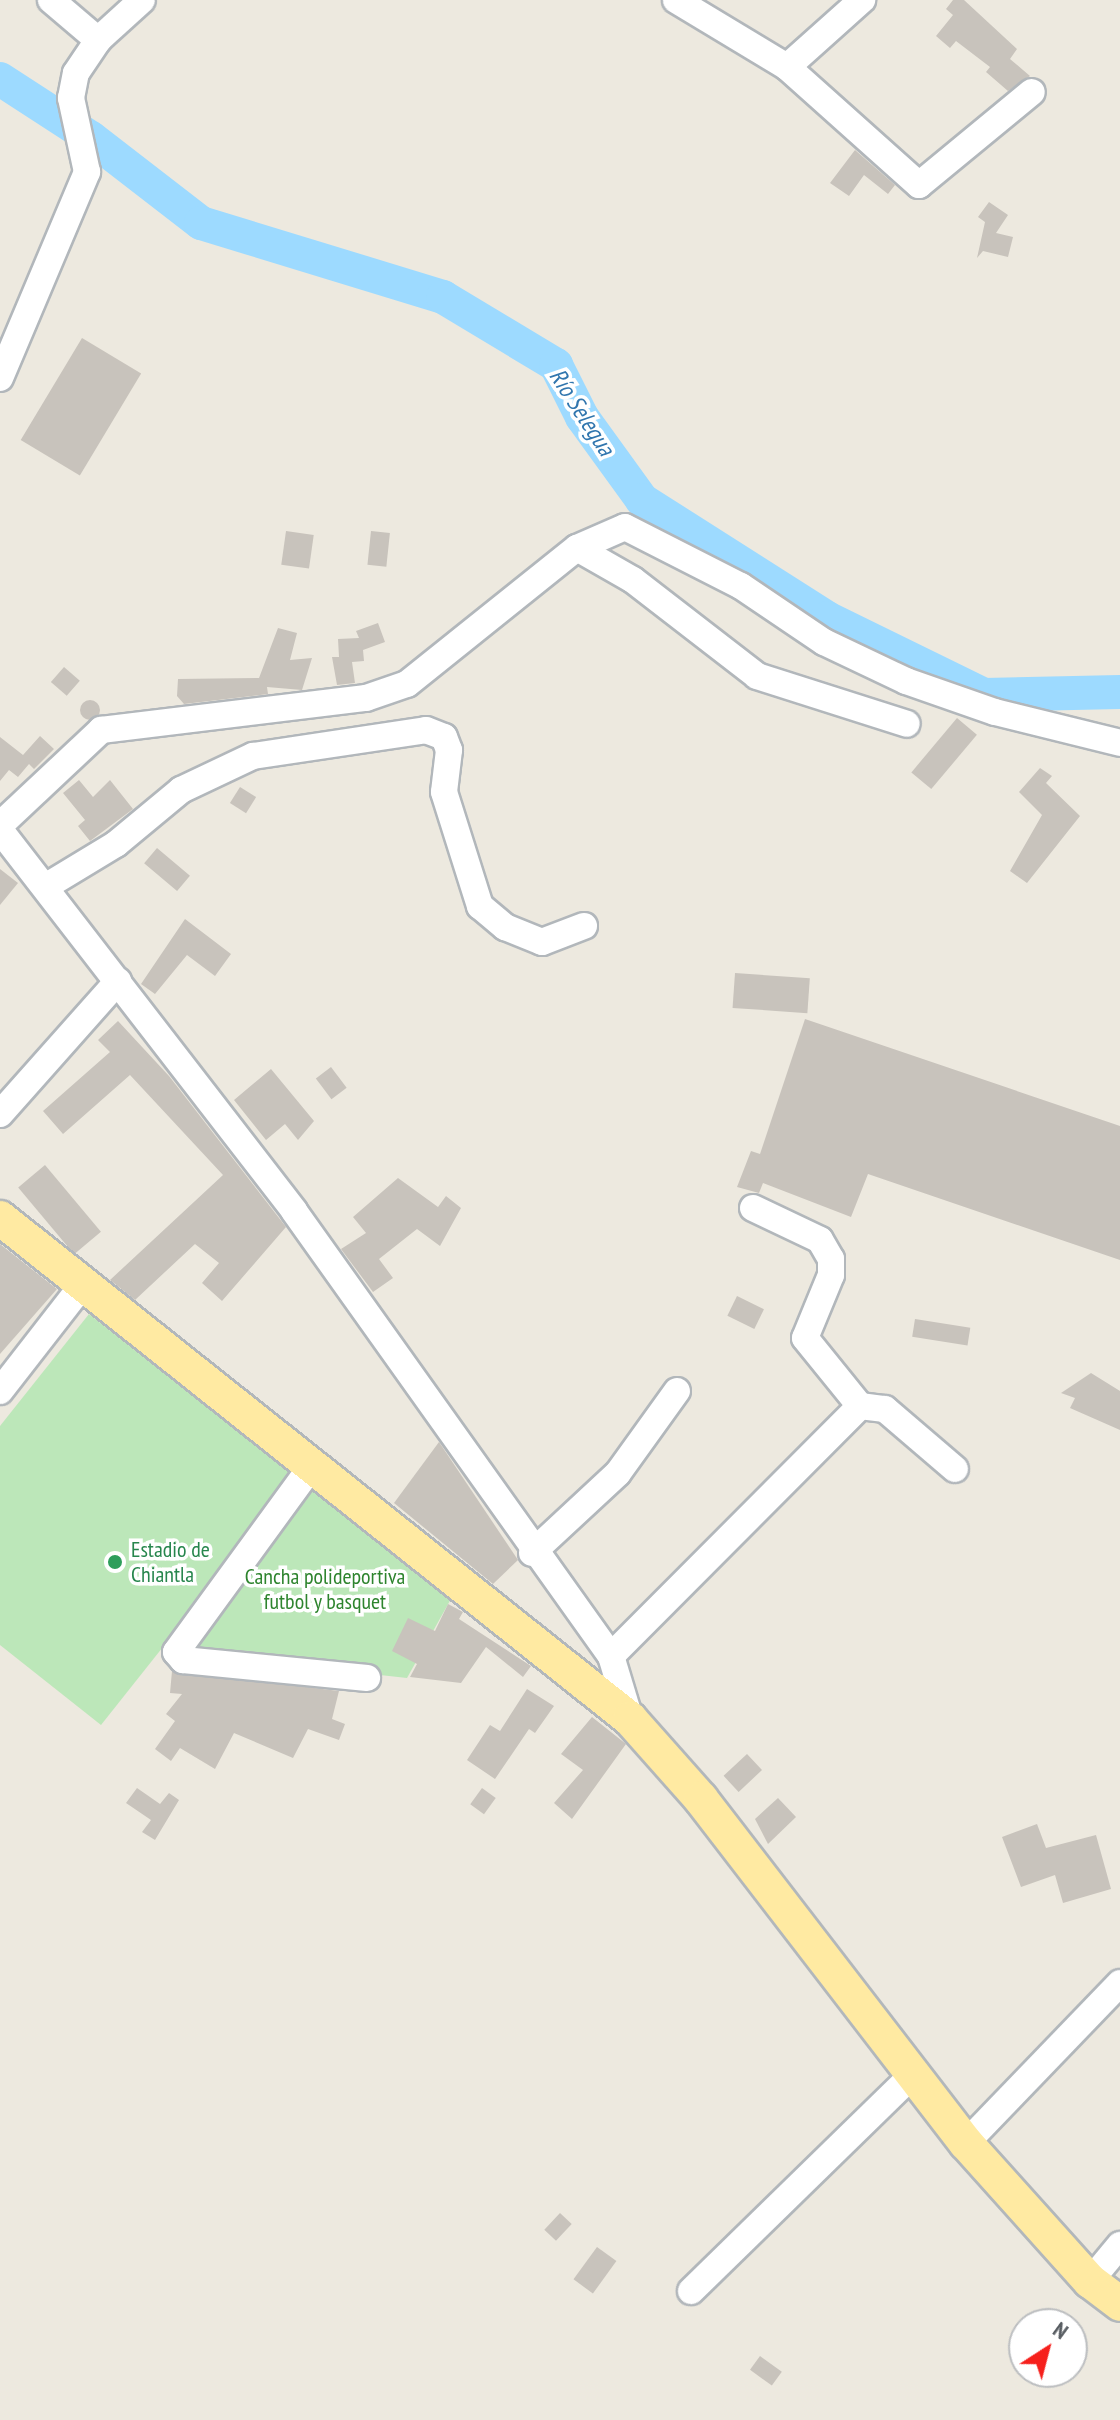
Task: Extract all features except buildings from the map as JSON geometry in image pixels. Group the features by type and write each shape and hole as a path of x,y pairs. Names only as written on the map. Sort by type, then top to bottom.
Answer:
{"main road":[{"path":"0,1218 81,1287 630,1719 701,1799 966,2143 1090,2281 1120,2304"},
{"path":"0,1236 60,1281 81,1287"}],"street":[{"path":"51,0 98,40"},
{"path":"0,378 87,172 71,98 76,73 98,40 142,0"},
{"path":"676,0 787,67 919,185 1032,92"},
{"path":"787,67 862,0"},
{"path":"630,1719 611,1656 532,1553 294,1211 0,827 101,730 366,698 407,684 577,548 625,527 741,586 824,642 906,681 995,712 1120,743"},
{"path":"577,548 633,580 757,676 907,724"},
{"path":"45,887 116,844 181,790 253,756 426,730 444,737 449,750 444,792 480,906 505,927 542,942 584,926"},
{"path":"0,1114 118,981"},
{"path":"753,1208 820,1240 831,1259 831,1275 805,1338 820,1365 860,1406 885,1409 955,1469"},
{"path":"0,1391 81,1287"},
{"path":"532,1553 618,1473 677,1391"},
{"path":"611,1656 860,1406"},
{"path":"311,1467 176,1652 183,1660 367,1678"},
{"path":"966,2143 1120,1983"},
{"path":"691,2291 912,2075"},
{"path":"1090,2281 1120,2245"}],"green space":[{"name":"Estadio de Chiantla","path":"89,1314 297,1478 101,1725 0,1645 0,1426"},
{"name":"Cancha polideportiva futbol y basquet","path":"310,1475 457,1588 407,1678 191,1654 182,1643"}],"waterway":[{"name":"Río Selegua","path":"0,79 91,138 201,223 443,297 556,365 582,417 642,500 827,618 984,695 1120,692"}],"place":[{"name":"Estadio de Chiantla","path":"115,1562"}]}
